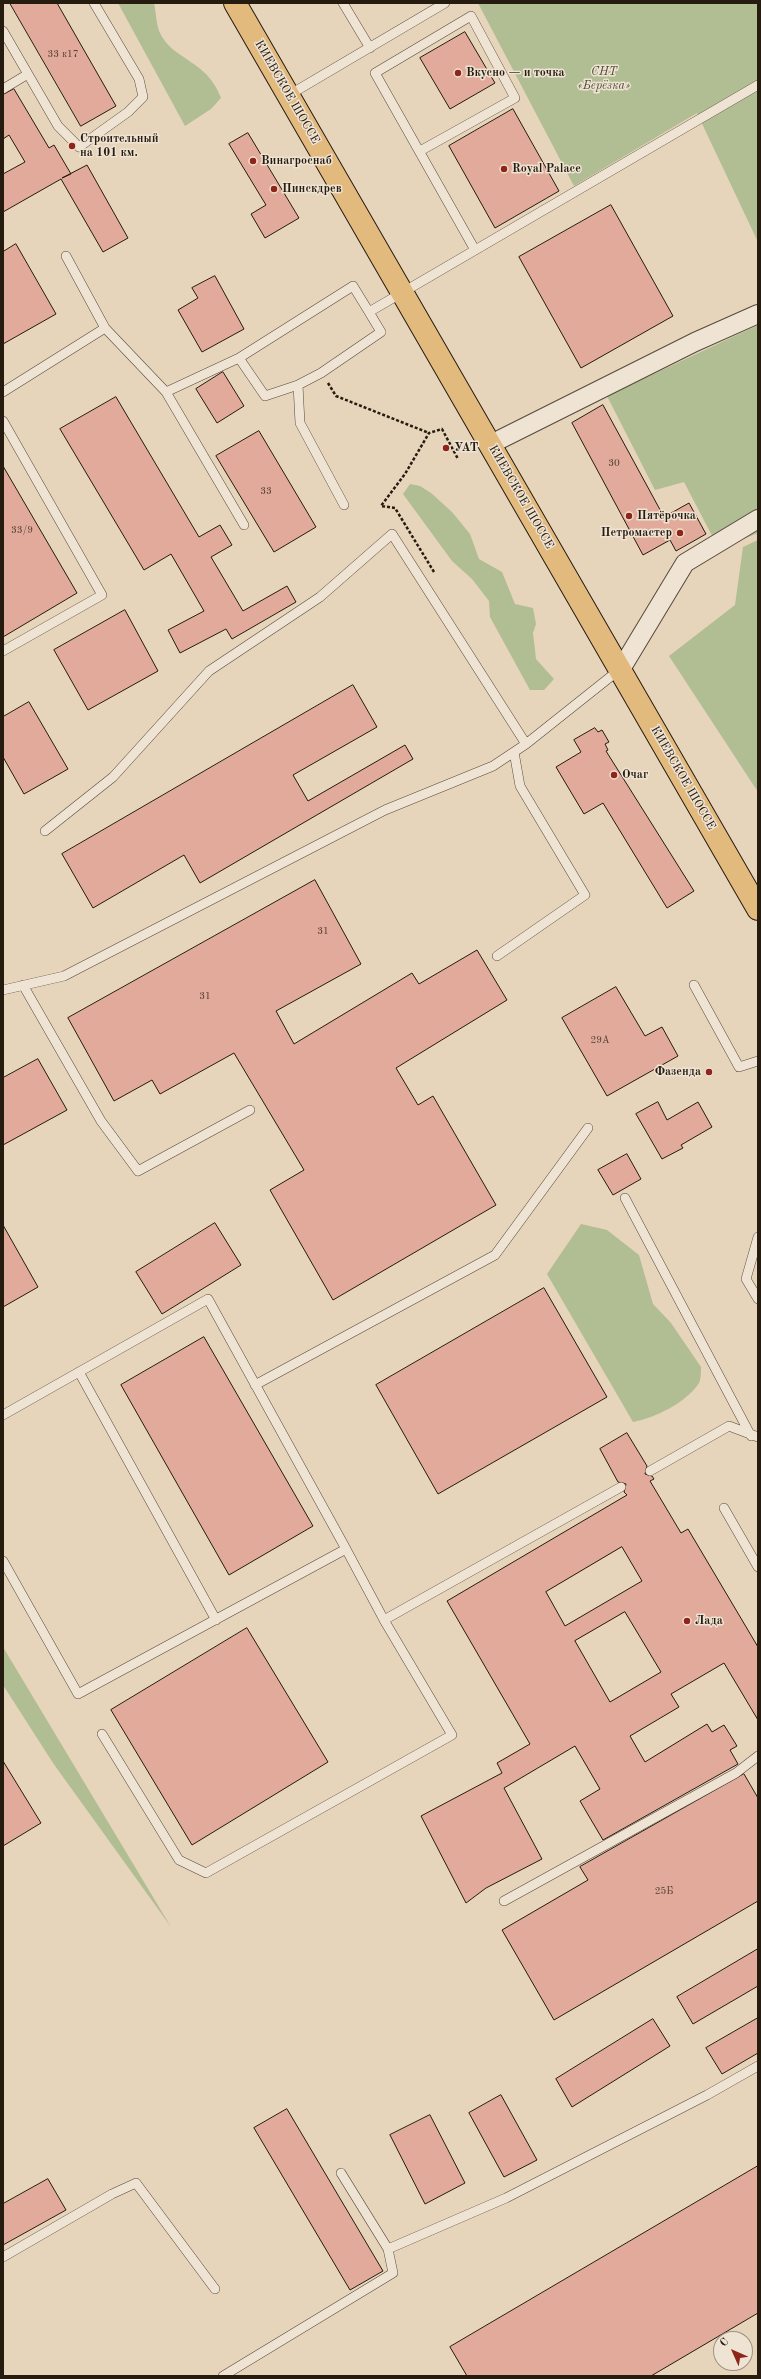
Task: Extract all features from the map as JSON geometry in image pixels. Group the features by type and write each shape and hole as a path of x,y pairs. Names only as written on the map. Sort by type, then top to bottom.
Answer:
{"highway":[{"name":"КИЕВСКОЕ ШОССЕ","path":"235,3 758,909"}],"street":[{"path":"490,444 695,342 758,314"},
{"path":"620,669 685,563 758,519"}],"lane":[{"path":"3,31 58,126 79,147 128,112 143,97 139,79 94,3"},
{"path":"344,3 370,48"},
{"path":"289,95 445,3"},
{"path":"420,151 515,98 470,16 375,73 475,250"},
{"path":"3,89 28,74"},
{"path":"369,312 758,85"},
{"path":"66,256 105,328 166,392 244,525"},
{"path":"166,392 239,358 353,286 381,332 321,373 298,385 265,396 239,358"},
{"path":"3,392 105,328"},
{"path":"298,385 300,423 344,505"},
{"path":"3,421 102,595 3,651"},
{"path":"45,830 113,777 209,671 320,597 392,534 526,744"},
{"path":"3,990 64,976 385,810 493,766 526,744 620,669"},
{"path":"497,956 585,895 520,786 514,752"},
{"path":"23,985 101,1121 138,1171 250,1110"},
{"path":"694,985 739,1067 758,1061"},
{"path":"256,1386 495,1255 588,1128"},
{"path":"625,1198 755,1436"},
{"path":"758,1237 746,1279 758,1298"},
{"path":"3,1415 208,1299 384,1620 452,1735 206,1873 179,1860 102,1734"},
{"path":"79,1372 216,1620"},
{"path":"650,1471 729,1426 755,1436"},
{"path":"384,1620 621,1486"},
{"path":"724,1508 758,1567"},
{"path":"3,1561 78,1694 346,1549"},
{"path":"504,1901 736,1773 758,1756"},
{"path":"388,2249 506,2198 758,2066"},
{"path":"223,2376 393,2273 388,2249 341,2172"},
{"path":"3,2257 112,2194 136,2183 215,2289"}],"path":[{"path":"321,373 336,396 429,433 442,429 458,459"},
{"path":"429,433 405,474 381,506 395,508 436,575"}],"green space":[{"path":"118,3 154,3 158,28 165,41 172,49 207,75 215,85 221,98 211,109 185,126"},
{"name":"СНТ «Берёзка»","path":"478,3 758,3 758,242 697,113 574,186"},
{"path":"758,325 758,533 719,549 684,482 655,490 607,396"},
{"path":"410,484 420,486 431,493 452,512 470,534 479,559 502,572 515,604 533,608 536,624 533,633 536,659 554,679 544,690 530,690 490,617 489,601 472,579 452,561 403,494"},
{"path":"758,540 758,792 669,656 735,605 743,547"},
{"path":"581,1224 607,1230 639,1255 653,1304 671,1323 701,1367 700,1381 687,1397 670,1408 651,1417 633,1422 547,1274"},
{"path":"3,1647 171,1927 53,1763 3,1685"}],"building":[{"path":"10,3 57,3 116,106 81,126"},
{"path":"465,32 495,83 450,109 420,58"},
{"path":"14,89 49,148 54,145 71,173 87,165 128,238 103,252 61,179 3,212 3,174 25,162 9,135 3,139 3,95"},
{"name":"Royal Palace","path":"513,109 559,191 495,228 449,146"},
{"path":"248,133 299,218 265,238 251,214 266,205 229,144"},
{"path":"611,205 673,316 581,368 519,257"},
{"path":"16,244 56,314 3,344 3,252"},
{"path":"215,276 244,329 202,352 178,310 198,298 192,288"},
{"path":"223,372 244,406 217,423 196,389"},
{"path":"116,397 199,537 220,525 232,545 211,557 243,611 287,586 296,602 232,639 226,629 180,653 168,630 204,611 171,554 144,570 60,429"},
{"path":"603,405 664,517 689,503 706,534 676,551 670,540 643,555 572,423"},
{"path":"259,431 316,527 274,552 216,456"},
{"path":"3,466 77,593 3,637"},
{"path":"125,610 158,671 88,710 54,650"},
{"path":"353,685 377,727 293,775 308,801 405,745 413,759 200,883 184,855 93,908 62,854"},
{"path":"29,702 68,769 24,794 3,757 3,717"},
{"path":"595,728 598,732 602,730 609,742 605,744 608,750 606,751 694,891 667,908 603,803 584,814 556,767 581,752 574,740"},
{"path":"315,880 361,964 276,1011 294,1044 412,973 419,984 477,950 507,1000 396,1068 418,1105 433,1096 496,1205 333,1300 270,1190 304,1170 234,1053 160,1094 152,1080 114,1101 68,1018"},
{"path":"616,987 645,1036 662,1027 678,1056 607,1096 562,1018"},
{"path":"38,1059 67,1110 3,1145 3,1078"},
{"path":"658,1102 667,1120 698,1102 712,1127 681,1145 683,1148 662,1159 636,1114"},
{"path":"627,1154 641,1179 613,1195 598,1170"},
{"path":"215,1223 241,1265 162,1314 136,1272"},
{"path":"3,1225 38,1287 3,1307"},
{"path":"544,1288 607,1397 438,1494 376,1385"},
{"path":"204,1337 313,1526 229,1575 121,1385"},
{"path":"627,1433 647,1466 645,1474 652,1476 654,1479 650,1481 681,1533 688,1529 758,1647 758,1720 724,1663 671,1694 679,1707 630,1736 645,1762 707,1724 712,1732 724,1725 737,1746 730,1750 738,1764 603,1840 580,1801 600,1789 575,1746 504,1788 542,1859 486,1888 466,1903 421,1816 502,1773 497,1763 530,1744 447,1601 627,1495 624,1492 626,1484 618,1482 600,1449","holes":["622,1547 642,1581 565,1626 546,1592","625,1612 661,1672 610,1702 575,1641"]},
{"path":"247,1628 328,1762 192,1845 111,1710"},
{"path":"3,1761 41,1823 3,1846"},
{"path":"744,1774 758,1798 758,1901 554,2020 502,1930 588,1880 580,1867"},
{"path":"758,1949 758,1986 693,2024 677,1997"},
{"path":"758,2018 758,2053 722,2074 706,2048"},
{"path":"653,2019 670,2046 572,2107 556,2079"},
{"path":"501,2095 537,2160 504,2177 469,2113"},
{"path":"287,2109 383,2271 350,2290 254,2128"},
{"path":"430,2115 465,2183 425,2204 390,2135"},
{"path":"758,2166 758,2313 727,2331 713,2331 713,2339 651,2376 467,2376 450,2347"},
{"path":"48,2179 66,2210 3,2245 3,2204"}],"place":[{"name":"Вкусно — и точка","path":"458,73"},
{"name":"Строительный на 101 км.","path":"72,146"},
{"name":"Винагроснаб","path":"253,161"},
{"name":"Royal Palace","path":"504,169"},
{"name":"Пинскдрев","path":"274,189"},
{"name":"УАТ","path":"446,448"},
{"name":"Пятёрочка","path":"629,516"},
{"name":"Петромастер","path":"680,533"},
{"name":"Очаг","path":"614,775"},
{"name":"Фазенда","path":"709,1072"},
{"name":"Лада","path":"687,1621"}]}
